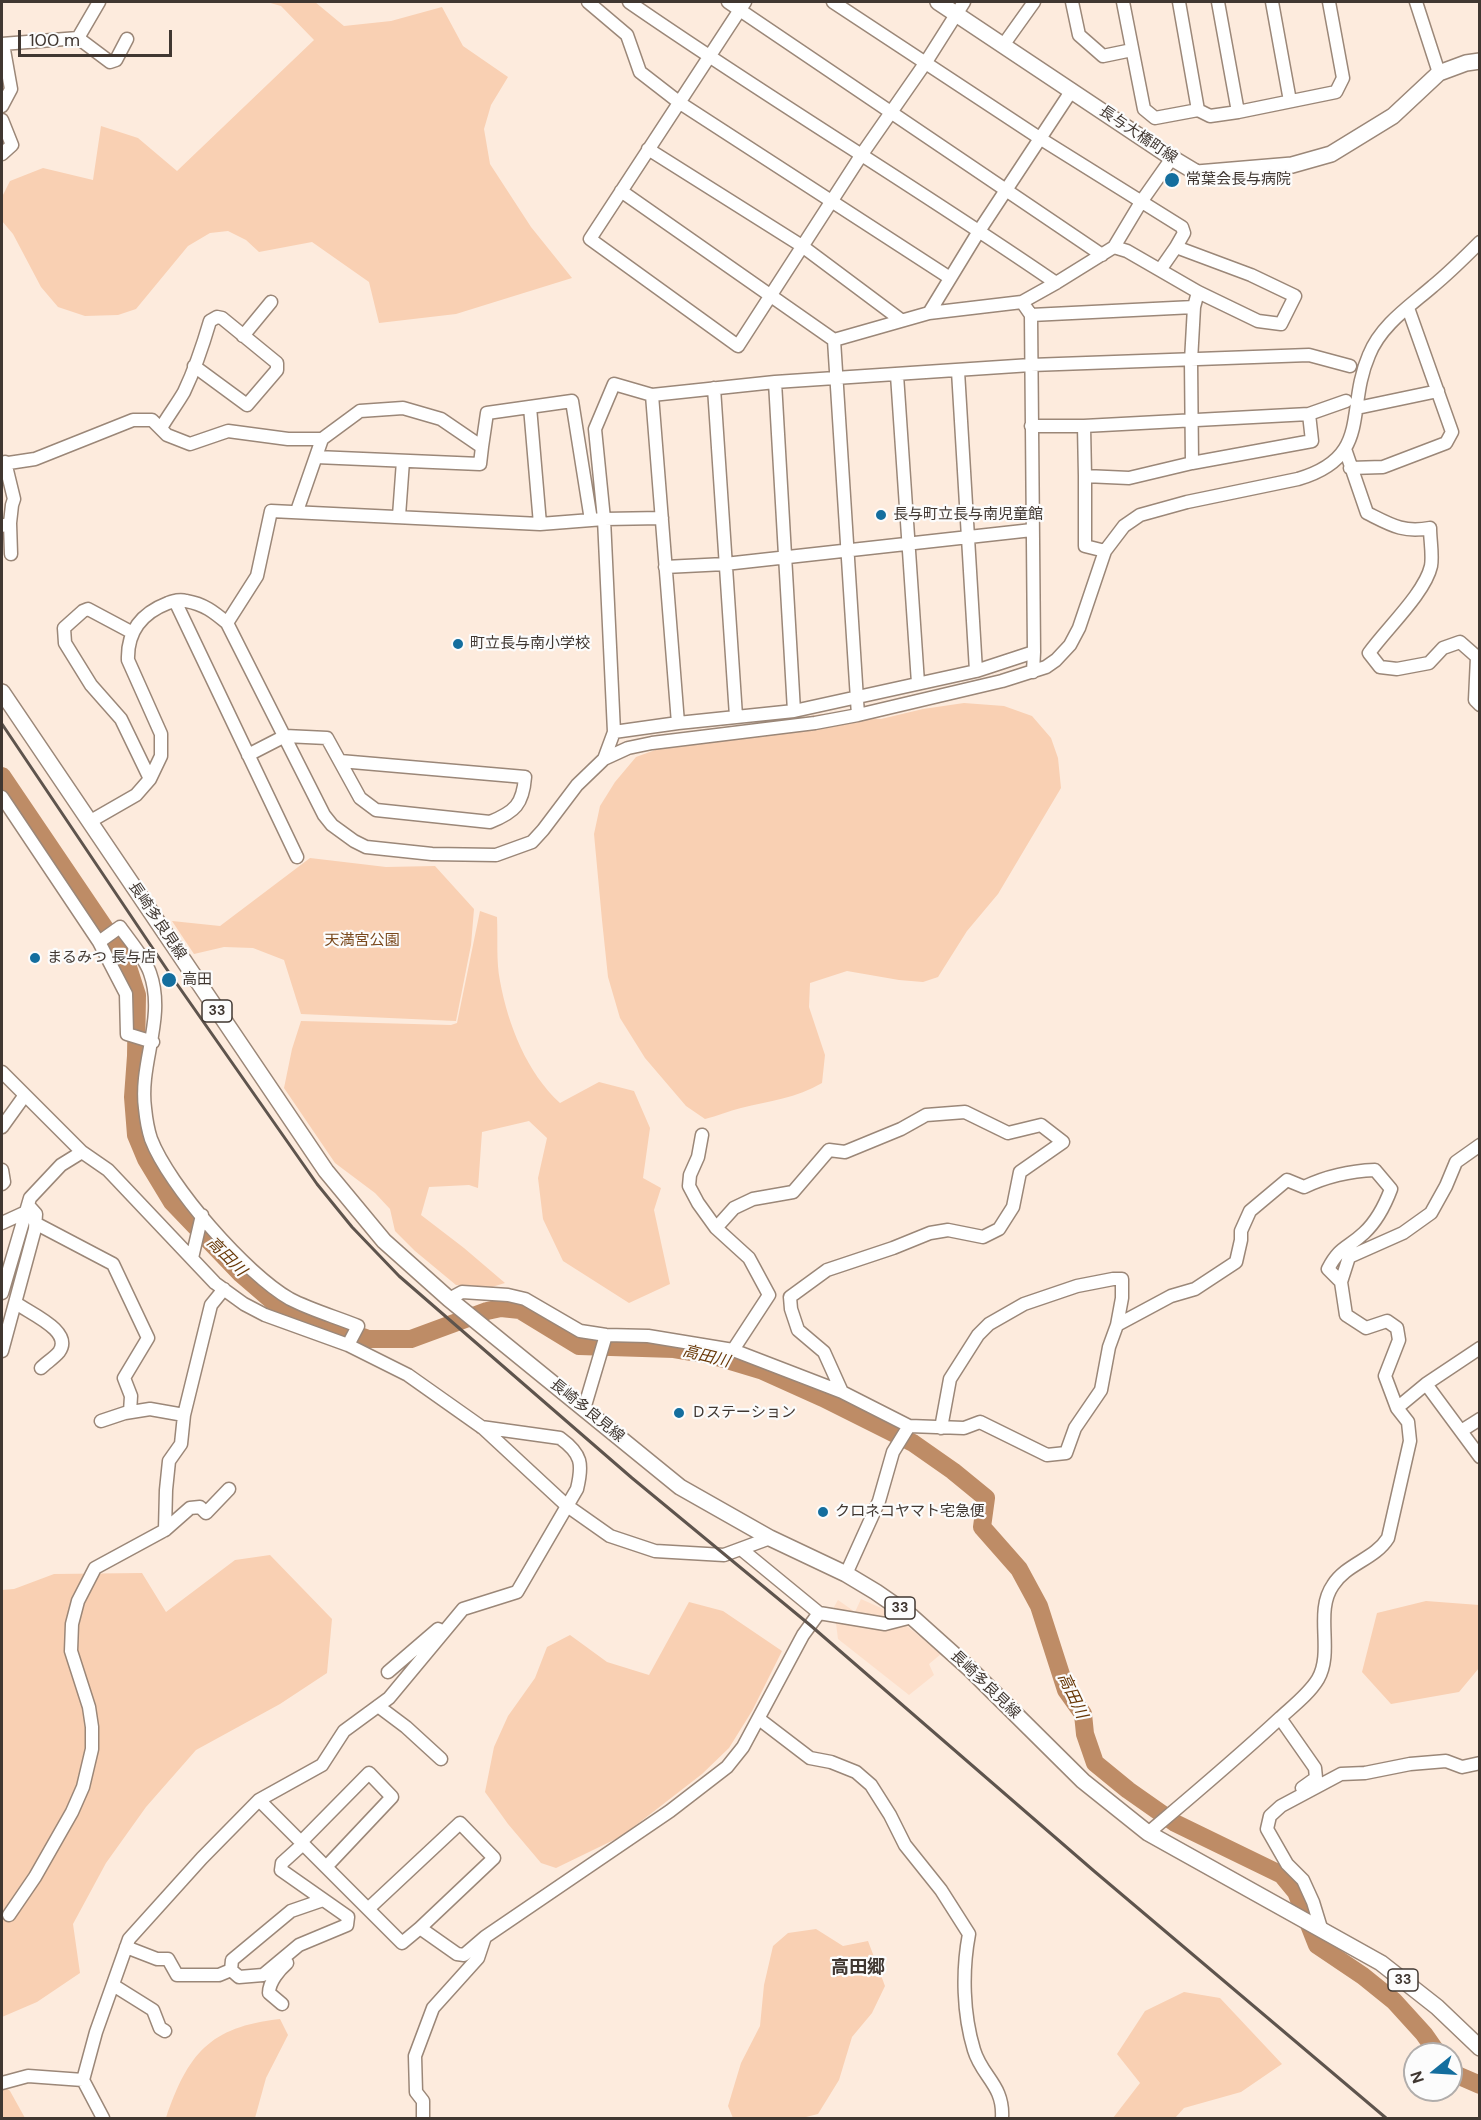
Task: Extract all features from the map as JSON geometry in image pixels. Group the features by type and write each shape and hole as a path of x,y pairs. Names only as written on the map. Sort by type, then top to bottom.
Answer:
{"main road":[{"name":"長与大橋町線","path":"938,2 959,7 1004,44 1197,173 1292,165 1331,154 1393,116 1439,73 1466,63 1479,61"},
{"name":"長崎多良見線","path":"2,692 326,1171 384,1241 454,1302 680,1487 770,1538 846,1574 912,1617 970,1670 1083,1781 1153,1829 1381,1963 1437,2007 1479,2048"}],"street":[{"path":"78,38 99,2"},
{"path":"588,2 627,35 640,72 680,103 950,278"},
{"path":"629,2 1056,284"},
{"path":"728,2 742,5 891,112 1102,255"},
{"path":"833,2 1041,139 1182,227 1184,233 1160,270"},
{"path":"1004,44 1034,2"},
{"path":"1072,2 1079,35 1103,57 1132,50"},
{"path":"1123,2 1144,109 1155,118 1198,110 1210,116 1238,112 1336,92 1343,78 1329,2"},
{"path":"1179,2 1198,110"},
{"path":"1218,2 1238,112"},
{"path":"1272,2 1290,101"},
{"path":"1416,2 1439,73"},
{"path":"742,5 590,239 738,346 862,154 926,62 959,7"},
{"path":"2,106 10,89 2,44 78,38 110,62 116,60 127,39"},
{"path":"929,313 979,231 1072,90"},
{"path":"2,120 12,145 2,154"},
{"path":"648,149 802,246 901,320"},
{"path":"834,340 929,313 1022,302 1056,284 1114,247 1141,202 1172,158"},
{"path":"621,191 834,340"},
{"path":"89,822 136,795 150,779 161,756 161,734 128,660 128,648 141,619 153,609 175,601 184,600 208,607 227,623 324,815 332,825 366,847 432,854 496,855 531,842 543,830 577,785 604,759 628,748 652,743 804,725 858,715 1032,672 1056,660 1070,645 1079,628 1105,551 1124,526 1140,514 1315,474 1333,464 1345,450 1352,435 1351,404 1368,356 1378,338 1395,318 1453,268 1479,242"},
{"path":"1114,247 1127,251 1198,292 1258,321 1281,324 1295,296 1251,275 1176,247"},
{"path":"1192,464 1191,361 1194,307 1198,292"},
{"path":"243,336 271,302"},
{"path":"1022,302 1030,315 1034,652 1032,672"},
{"path":"1030,315 1194,307"},
{"path":"1350,468 1383,467 1446,443 1452,432 1408,308"},
{"path":"161,428 183,393 210,321 222,318 277,363 277,370 247,405 194,366"},
{"path":"834,340 858,715"},
{"path":"604,759 614,732 597,520 595,429 614,384 652,395 775,382 1031,365 1309,356 1350,366"},
{"path":"958,371 976,671"},
{"path":"897,375 918,683"},
{"path":"775,382 794,711"},
{"path":"714,388 736,716"},
{"path":"1031,426 1084,426 1309,414 1351,404 1438,391"},
{"path":"652,395 678,723"},
{"path":"316,457 480,464 487,413 572,401 597,520"},
{"path":"530,407 540,524"},
{"path":"297,511 322,439 360,411 403,408 441,419 482,447"},
{"path":"1084,476 1129,478 1312,441 1309,414"},
{"path":"11,554 6,524 14,500 3,463 35,459 133,420 152,420 167,435 190,444 228,431 288,439 322,439"},
{"path":"1084,426 1085,546 1105,551"},
{"path":"1345,450 1367,513 1402,530 1414,531 1430,528 1431,566 1420,591 1369,653 1380,667 1397,669 1429,663 1443,648 1460,642 1476,657 1475,699 1479,705"},
{"path":"399,516 403,461"},
{"path":"227,623 257,576 271,511 540,524 662,518"},
{"path":"665,567 785,558 1032,530"},
{"path":"175,601 297,857"},
{"path":"133,633 88,609 64,628 64,643 92,685 121,719 150,779"},
{"path":"614,732 794,711 976,671 1034,652"},
{"path":"248,755 285,736 327,738 360,798 376,810 490,822 506,816 516,807 524,794 525,777 340,761"},
{"path":"2,797 99,942 126,993 127,1034 153,1042"},
{"path":"99,942 120,927 150,972 154,996 153,1042 144,1077 144,1107 150,1137 163,1163 182,1192 202,1215 243,1260 266,1281 290,1299 358,1326 349,1343"},
{"path":"2,1072 82,1152 108,1170 215,1283 244,1304 265,1315 349,1343 408,1375 481,1427 566,1505 610,1536 655,1551 724,1555 770,1538"},
{"path":"2,1127 25,1095"},
{"path":"717,1228 734,1208 753,1199 793,1192 829,1149 845,1152 901,1129 926,1115 965,1112 1008,1133 1041,1125 1063,1142 1020,1172 1013,1207 999,1229 983,1237 948,1230 930,1233 826,1270 790,1297 790,1309 798,1330 824,1352 842,1392"},
{"path":"702,1135 689,1186 698,1203 717,1228 749,1258 769,1295 733,1350"},
{"path":"1153,1829 1297,1703 1319,1678 1324,1660 1325,1612 1330,1587 1344,1573 1382,1549 1388,1538 1410,1441 1408,1422 1397,1408 1385,1376 1399,1340 1397,1328 1387,1321 1366,1328 1346,1315 1341,1282 1349,1257 1403,1233 1431,1213 1456,1162 1479,1145"},
{"path":"2,1293 30,1198 61,1165 82,1152"},
{"path":"2,1170 4,1182 2,1184"},
{"path":"1117,1325 1171,1296 1195,1289 1236,1262 1241,1240 1240,1231 1250,1211 1287,1180 1304,1187 1323,1178 1352,1171 1375,1170 1390,1189 1384,1208 1364,1233 1336,1254 1328,1269 1341,1282"},
{"path":"2,1223 27,1208"},
{"path":"2,1352 35,1223 36,1214 27,1208"},
{"path":"192,1258 202,1215"},
{"path":"35,1223 113,1264 126,1289 148,1338 124,1377 131,1396 130,1412"},
{"path":"454,1302 462,1292 507,1295 525,1299 580,1331 606,1335 648,1336 733,1350 842,1392 907,1428 941,1428 964,1428 980,1422 1047,1455 1066,1453 1075,1428 1101,1390 1109,1347 1117,1325 1122,1298 1122,1279 1113,1278 1077,1286 1024,1304 1002,1316 978,1335 950,1379 941,1428"},
{"path":"165,1530 169,1461 181,1444 184,1414 211,1305 224,1288"},
{"path":"16,1303 52,1326 61,1336 62,1343 59,1352 41,1368"},
{"path":"584,1409 606,1335"},
{"path":"1397,1408 1426,1384 1479,1348"},
{"path":"1426,1384 1479,1458"},
{"path":"101,1421 130,1412 150,1410 184,1414"},
{"path":"1461,1431 1479,1419"},
{"path":"103,2118 83,2080 96,2032 129,1939 202,1858 259,1800 322,1765 344,1731 389,1698 464,1609 517,1592 577,1489 582,1470 577,1454 560,1438 481,1427"},
{"path":"846,1574 879,1501 893,1452 907,1428"},
{"path":"9,1915 72,1812 83,1787 92,1749 92,1727 89,1707 71,1651 72,1624 78,1601 95,1568 165,1530 190,1508 200,1507 206,1514 229,1489"},
{"path":"741,1549 819,1613 885,1624 912,1617"},
{"path":"420,1928 457,1954 464,1955 485,1937 670,1810 727,1767 743,1747 803,1635 819,1613"},
{"path":"388,1672 438,1629 444,1633"},
{"path":"378,1706 406,1727 441,1759"},
{"path":"1280,1718 1315,1768 1316,1778 1295,1793 1270,1816 1267,1829 1287,1864 1303,1880 1313,1902 1319,1927"},
{"path":"759,1719 810,1758 831,1762 856,1772 871,1785 905,1845 941,1890 969,1934 964,1960 967,2009 974,2052 1002,2102 1002,2118"},
{"path":"1281,1806 1341,1774 1365,1773 1410,1764 1446,1761 1462,1767 1479,1763"},
{"path":"231,1970 239,1977 263,1975 303,1944 347,1925 348,1917 281,1870 282,1863 369,1773 392,1797 326,1867"},
{"path":"259,1800 302,1843 326,1867 368,1909 402,1943 494,1858 460,1823 368,1909"},
{"path":"231,1970 232,1960 281,1918 291,1911 323,1900"},
{"path":"423,2118 423,2101 416,2092 415,2056 433,2008 478,1958 485,1937"},
{"path":"282,2004 269,1993 269,1988 280,1970 300,1952 303,1944"},
{"path":"126,1947 157,1959 168,1959 177,1975 219,1975 231,1970"},
{"path":"113,1985 153,2010 160,2028 165,2031"},
{"path":"2,2083 28,2076 83,2080"}],"shaded area":[{"path":"861,1599 890,1612 941,1654 929,1664 934,1675 909,1695 838,1639 834,1607 838,1600 855,1612"}],"green space":[{"path":"267,2 315,2 344,26 391,21 442,7 463,46 508,77 491,105 484,129 490,164 531,227 572,278 456,314 379,323 369,282 312,242 259,252 246,240 228,231 210,233 188,246 136,309 118,315 85,316 58,307 41,287 13,234 2,221 2,197 10,181 43,168 93,180 101,126 138,138 177,171 314,40 281,6"},
{"path":"964,703 1004,706 1032,716 1051,738 1058,758 1061,788 998,894 967,931 938,977 923,982 847,971 810,983 809,1007 825,1055 822,1083 793,1096 705,1119 686,1106 645,1058 620,1018 608,977 602,920 594,834 600,806 615,782 636,757 677,742 821,714 881,719 923,709"},
{"name":"天満宮公園","path":"310,858 386,867 435,866 474,909 471,945 456,1021 301,1014 284,960 253,948 224,947 194,954 172,921 220,926"},
{"path":"480,911 497,917 499,973 508,1014 529,1063 548,1091 560,1103 599,1082 634,1091 650,1128 643,1178 661,1188 654,1210 670,1284 629,1303 563,1261 543,1219 538,1178 547,1138 529,1121 482,1132 478,1188 469,1185 429,1187 421,1215 505,1283 492,1287 456,1285 395,1231 390,1209 375,1193 335,1163 284,1088 292,1049 301,1021 451,1025 457,1023"},
{"path":"270,1555 332,1619 327,1673 280,1704 196,1750 146,1807 106,1863 73,1924 80,1973 37,2002 2,2017 2,1590 14,1589 54,1574 142,1573 166,1612 235,1560"},
{"path":"1426,1601 1479,1605 1479,1668 1459,1692 1391,1704 1362,1672 1377,1613"},
{"path":"689,1602 723,1611 782,1651 752,1711 729,1748 702,1774 622,1836 556,1868 541,1863 485,1792 494,1747 508,1716 535,1678 547,1647 570,1635 607,1662 649,1675"},
{"path":"816,1929 843,1946 868,1941 885,1986 872,2013 852,2037 839,2080 818,2114 802,2118 733,2118 728,2106 741,2063 760,2026 764,1985 773,1946 788,1933"},
{"path":"1184,1992 1220,1998 1282,2064 1241,2092 1184,2108 1175,2118 1113,2118 1140,2083 1117,2054 1145,2011"},
{"path":"280,2019 288,2035 266,2078 255,2118 166,2118 183,2077 205,2048 219,2037 235,2029"},
{"path":"2,2084 10,2091 25,2118 2,2118"}],"waterway":[{"name":"高田川","path":"2,776 119,949 128,967 137,995 133,1097 136,1135 146,1159 172,1202 241,1274 277,1305 368,1339 411,1339 501,1308 520,1310 579,1346 674,1349 710,1355 763,1371 913,1443 986,1498 982,1527 1019,1569 1039,1606 1066,1690 1083,1714 1085,1734 1095,1763 1175,1823 1282,1875 1296,1892 1317,1945 1363,1976 1394,2001 1430,2042"},
{"name":"高田川","path":"1463,2078 1480,2085"}],"railway":[{"path":"2,724 172,977 317,1184 352,1227 399,1276 632,1478 810,1625 1094,1871 1386,2118"}],"place":[{"name":"常葉会長与病院","path":"1172,180"},
{"name":"長与町立長与南児童館","path":"881,515"},
{"name":"町立長与南小学校","path":"458,644"},
{"name":"まるみつ 長与店","path":"35,958"},
{"name":"高田","path":"169,980"},
{"name":"Ｄステーション","path":"679,1413"},
{"name":"クロネコヤマト宅急便","path":"823,1512"}],"district":[{"name":"高田郷","path":"858,1968"}]}
